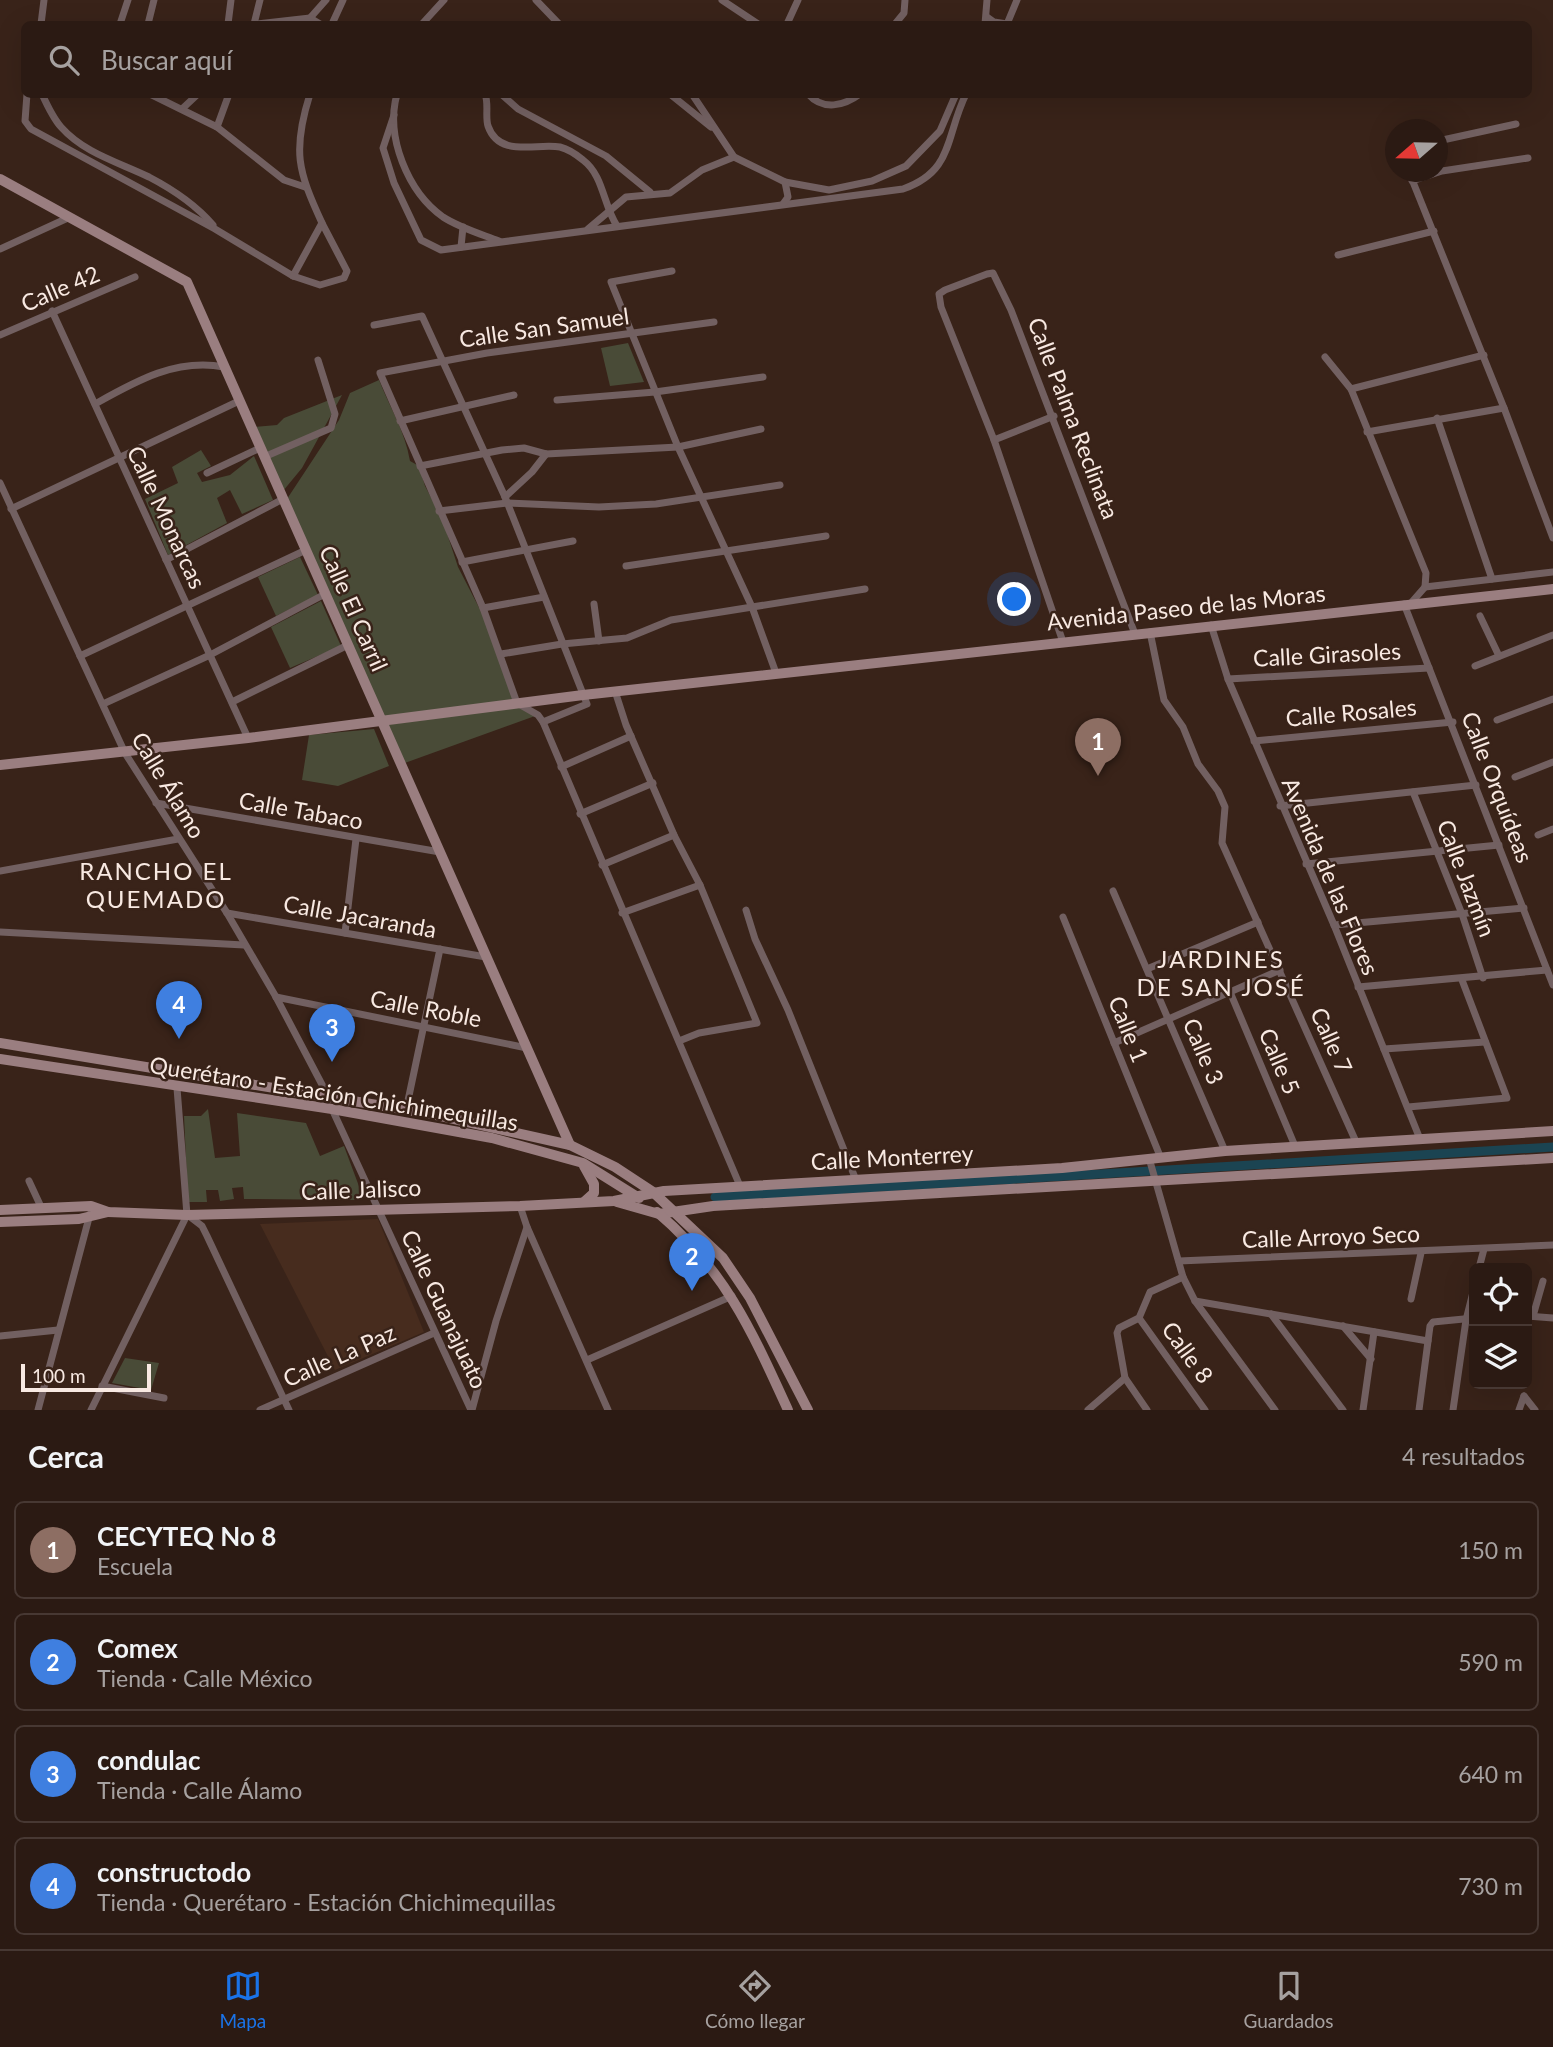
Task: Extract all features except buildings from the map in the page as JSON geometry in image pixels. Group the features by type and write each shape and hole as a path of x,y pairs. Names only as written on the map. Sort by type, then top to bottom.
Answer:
{"main road":[{"name":"Calle El Carril","path":"0,178 187,282 570,1145"},
{"name":"Avenida Paseo de las Moras","path":"0,765 125,753 615,691 1553,589"},
{"name":"Querétaro - Estación Chichimequillas","path":"0,1043 328,1096 510,1129 570,1145 615,1167 653,1192 695,1228 723,1258 750,1298 808,1410"},
{"name":"Querétaro - Estación Chichimequillas","path":"0,1059 177,1088 332,1109 492,1138 583,1163 637,1197 698,1249 732,1296 788,1410"},
{"name":"Calle Monterrey","path":"637,1197 653,1192 1062,1168 1225,1151 1553,1131"},
{"name":"Calle Monterrey","path":"659,1214 713,1206 1553,1158"},
{"path":"583,1163 594,1184 594,1193 584,1203"},
{"path":"713,1206 707,1199 708,1194 716,1188"},
{"name":"Calle Jalisco","path":"0,1210 42,1209 187,1215 520,1206 614,1201 637,1197"},
{"name":"Calle Jalisco","path":"614,1201 659,1214"},
{"path":"695,1228 693,1216 697,1210"},
{"name":"Calle Jalisco","path":"0,1222 90,1212"}],"street":[{"path":"41,21 44,0"},
{"path":"121,21 128,0"},
{"path":"149,21 154,0"},
{"path":"228,21 231,0"},
{"path":"256,21 260,0"},
{"path":"310,18 326,0"},
{"path":"333,21 343,0"},
{"path":"425,21 444,0"},
{"path":"536,0 556,21"},
{"path":"722,0 754,21"},
{"path":"788,21 798,0"},
{"path":"897,21 904,13 905,0"},
{"path":"986,21 987,0"},
{"path":"1008,21 1017,0"},
{"path":"283,21 310,18 315,21"},
{"path":"428,18 432,21"},
{"path":"26,98 23,106 25,121 31,129 215,229 293,276 320,285 344,278 347,271 305,187 297,151 301,123 309,98"},
{"path":"23,106 31,98"},
{"path":"43,98 59,125 90,151 150,178 192,205 215,229"},
{"path":"159,98 217,127 284,180 305,187"},
{"path":"183,108 194,98"},
{"path":"217,127 228,98"},
{"path":"396,98 383,148 421,240 441,250 902,189 923,182 936,171 965,98"},
{"path":"485,98 488,126 498,140 517,149 563,148 584,161 598,176 607,211 617,226"},
{"path":"506,98 518,109 606,156 650,192"},
{"path":"675,98 713,129"},
{"path":"695,98 704,108 713,129 734,157 785,181 829,190 872,181 906,166 940,131 954,98"},
{"path":"813,98 823,105 833,106 851,98"},
{"path":"394,115 404,166 418,193 443,217 500,241"},
{"path":"1448,139 1516,124"},
{"path":"48,138 59,125"},
{"path":"587,230 626,197 650,192 670,193 702,170 734,157"},
{"path":"1448,169 1528,158"},
{"path":"783,204 788,197 785,181"},
{"path":"1412,182 1484,355 1553,538"},
{"path":"404,203 418,193"},
{"path":"0,249 70,218"},
{"path":"293,276 322,223"},
{"path":"461,247 463,227"},
{"path":"1338,256 1434,231"},
{"path":"672,271 611,282 678,447 752,607 776,673"},
{"name":"Calle Palma Reclinata","path":"994,440 941,307 939,294 987,274 998,278 1054,416 1135,634"},
{"name":"Calle 42","path":"0,335 135,277"},
{"name":"Calle Monarcas","path":"52,311 248,738"},
{"path":"374,325 422,316 506,500 587,704 543,722"},
{"name":"Calle San Samuel","path":"400,421 380,373 443,360 714,322"},
{"path":"1351,389 1484,355"},
{"path":"1325,357 1351,389 1426,573 1425,587"},
{"path":"206,473 331,428 335,414 318,360"},
{"path":"95,404 134,383 177,366 206,364 224,367"},
{"path":"557,400 655,393 763,377"},
{"path":"514,395 400,421 483,608 517,703 538,715 543,722 740,1186"},
{"path":"11,509 239,401"},
{"path":"1367,432 1504,408"},
{"path":"1054,416 994,440 1063,642"},
{"path":"1437,418 1492,579"},
{"path":"420,466 482,452 524,448 546,454 678,447 761,429"},
{"path":"506,500 546,454"},
{"name":"Calle Álamo","path":"0,483 125,753 227,913 276,997 328,1096"},
{"path":"439,511 506,500 599,507 656,504 780,485"},
{"path":"166,560 283,499"},
{"path":"626,566 826,536"},
{"path":"462,562 573,541"},
{"path":"80,656 306,550"},
{"path":"1408,603 1425,587 1553,572"},
{"path":"501,654 562,644 627,638 671,620 865,589"},
{"path":"103,705 210,655 325,594"},
{"path":"483,608 544,597"},
{"name":"Calle Orquídeas","path":"1408,603 1429,668 1553,985"},
{"path":"594,604 599,641"},
{"path":"1480,616 1499,656"},
{"name":"Avenida de las Flores","path":"1211,625 1228,679 1280,806 1334,925 1420,1139"},
{"name":"Calle 7","path":"1150,632 1164,700 1183,727 1198,764 1218,790 1225,807 1226,823 1220,838 1357,1144"},
{"path":"1475,666 1553,635"},
{"path":"232,702 348,645"},
{"name":"Calle Girasoles","path":"1228,679 1429,668"},
{"path":"615,691 631,736 674,835 700,885 757,1023 699,1033 679,1041"},
{"path":"1497,720 1553,699"},
{"name":"Calle Rosales","path":"1254,741 1452,722"},
{"path":"561,767 631,736"},
{"path":"1515,777 1553,762"},
{"path":"580,814 653,783"},
{"path":"1280,806 1476,785"},
{"name":"Calle Jazmín","path":"1413,792 1462,914 1483,978"},
{"name":"Calle Tabaco","path":"156,803 440,852"},
{"path":"1538,835 1553,829"},
{"path":"602,865 674,835"},
{"path":"0,871 178,839"},
{"path":"345,933 356,839"},
{"path":"1306,864 1500,845"},
{"path":"622,913 700,885"},
{"name":"Calle 3","path":"1112,891 1225,1151"},
{"path":"1334,925 1524,908"},
{"path":"746,910 755,939 788,1010 856,1180"},
{"name":"Calle Jacaranda","path":"227,913 486,957"},
{"name":"Calle 1","path":"1063,917 1114,1043 1153,1158 1183,1277 1195,1301 1275,1410"},
{"path":"1147,969 1258,922"},
{"path":"0,932 244,945"},
{"path":"406,1110 440,949"},
{"path":"1114,1043 1280,970"},
{"path":"1358,987 1462,980 1547,970"},
{"path":"1408,1107 1507,1098 1462,980"},
{"name":"Calle 5","path":"1230,992 1295,1146"},
{"name":"Calle Roble","path":"276,997 527,1048"},
{"path":"1384,1049 1485,1042"},
{"path":"91,1410 187,1215 177,1088"},
{"name":"Calle Guanajuato","path":"332,1109 472,1410"},
{"path":"29,1181 42,1209"},
{"path":"520,1206 608,1410"},
{"path":"38,1410 90,1212"},
{"path":"187,1215 202,1226 289,1410"},
{"path":"472,1410 496,1321 527,1227"},
{"name":"Calle Arroyo Seco","path":"1179,1261 1421,1253 1553,1245"},
{"path":"1481,1263 1485,1249"},
{"path":"1411,1299 1421,1253"},
{"path":"1147,1410 1125,1378 1117,1333 1119,1328 1139,1318 1150,1292 1183,1277"},
{"path":"1532,1310 1542,1281"},
{"path":"587,1360 732,1296"},
{"path":"1195,1301 1429,1340"},
{"path":"1271,1314 1343,1410"},
{"path":"1532,1316 1553,1318"},
{"name":"Calle 8","path":"1139,1318 1203,1409"},
{"path":"1419,1410 1430,1325 1433,1322 1469,1319"},
{"path":"1453,1410 1469,1324"},
{"path":"1343,1326 1371,1359"},
{"path":"0,1336 58,1330"},
{"path":"1363,1410 1374,1332"},
{"name":"Calle La Paz","path":"260,1410 434,1333"},
{"path":"1088,1410 1125,1378"},
{"path":"102,1387 164,1398"},
{"path":"1519,1410 1524,1396 1535,1410"}],"shaded area":[{"path":"378,1219 424,1332 335,1370 260,1224"}],"green space":[{"path":"628,343 644,382 610,386 601,348"},
{"path":"379,380 401,430 410,461 419,466 425,486 442,518 458,567 503,654 518,702 383,719 285,502 339,420 350,393"},
{"path":"342,395 302,468 283,491 254,427 277,425 284,418"},
{"path":"201,450 211,466 197,473 202,482 230,475 254,456 273,500 242,514 230,490 217,498 227,523 168,555 145,499 178,483 172,467"},
{"path":"300,557 318,595 276,616 258,577"},
{"path":"321,601 341,646 290,668 271,627"},
{"path":"521,707 535,716 402,764 385,725"},
{"path":"374,729 389,766 338,786 302,780 309,735"},
{"path":"208,1109 215,1158 240,1156 237,1113 306,1123 320,1156 344,1146 363,1197 357,1200 244,1199 243,1187 232,1188 234,1199 220,1201 218,1190 206,1190 207,1202 188,1202 184,1116 201,1116"},
{"path":"125,1358 159,1363 151,1390 112,1383"}],"waterway":[{"path":"715,1197 1553,1147"}],"place":[{"name":"CECYTEQ No 8","path":"1098,776"},
{"name":"constructodo","path":"179,1039"},
{"name":"condulac","path":"332,1062"},
{"name":"Comex","path":"692,1291"}],"district":[{"name":"RANCHO EL QUEMADO","path":"156,884"},
{"name":"JARDINES DE SAN JOSÉ","path":"1221,972"}]}
